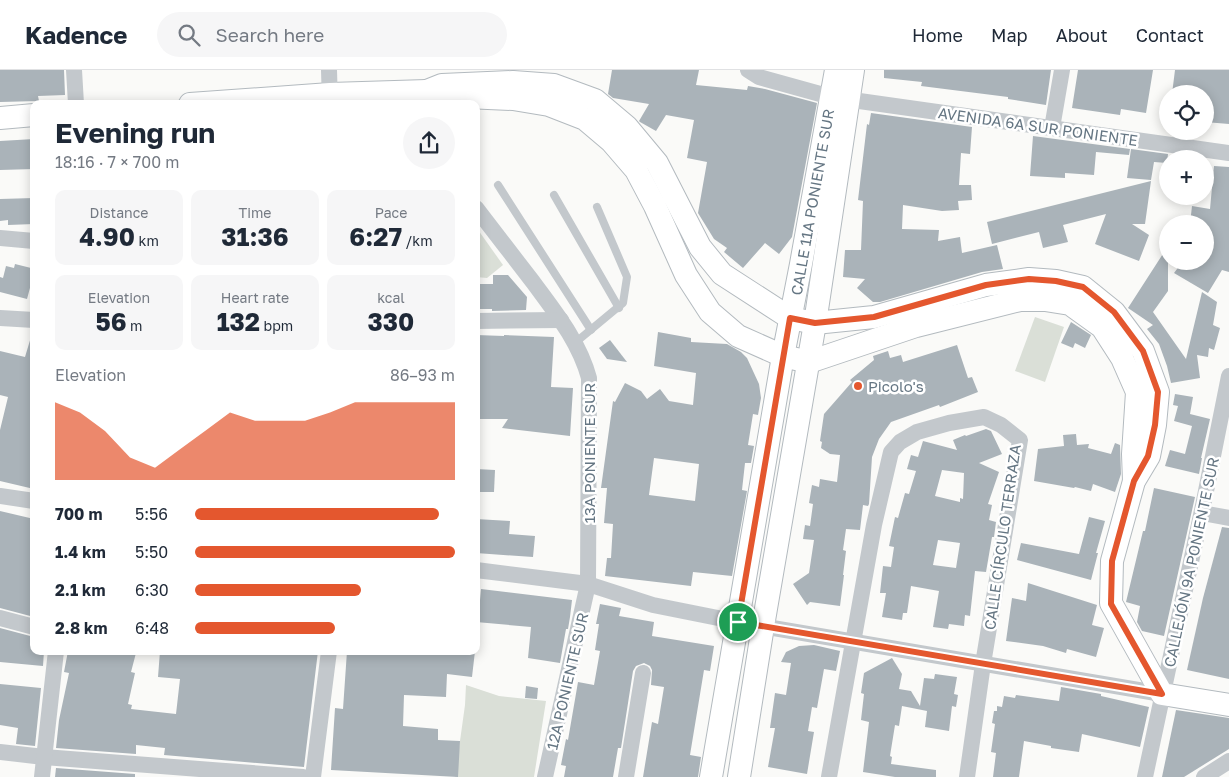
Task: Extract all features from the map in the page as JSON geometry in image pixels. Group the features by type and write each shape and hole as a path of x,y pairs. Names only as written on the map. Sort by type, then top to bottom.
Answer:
{"main road":[{"name":"CALLE 11A PONIENTE SUR","path":"739,777 815,323 839,98 836,70"},
{"name":"CALLE 11A PONIENTE SUR","path":"711,777 790,318 839,98 853,70"},
{"path":"302,100 513,82 554,85 595,100 627,127 657,163 700,247 722,274 790,318 815,323 874,317 986,285 1029,279 1056,281 1083,287 1114,312 1143,351 1158,392 1155,425 1148,456 1134,481 1112,561 1111,604 1162,694 1229,705"},
{"path":"439,89 550,105 585,119 611,141 636,170 655,206 686,275 710,312 738,336 783,356 809,362 916,326 1020,300 1045,300 1070,304 1102,327 1122,358 1137,392 1133,454 1134,481"},
{"path":"0,118 30,115"}],"street":[{"path":"74,70 76,100"},
{"path":"329,70 330,99"},
{"name":"AVENIDA 6A SUR PONIENTE","path":"748,70 759,77 839,98 1229,153"},
{"path":"1052,128 1062,70"},
{"name":"13A PONIENTE SUR","path":"480,213 561,320 576,342 585,363 590,393 588,584"},
{"path":"0,238 30,241"},
{"path":"0,318 30,320"},
{"path":"480,321 561,320"},
{"name":"CALLEJÓN 9A PONIENTE SUR","path":"1145,777 1202,513 1229,376"},
{"name":"CALLE CÍRCULO TERRAZA","path":"829,777 874,525 890,452 900,442 917,432 949,423 984,417 1001,425 1020,440 983,664 968,777"},
{"path":"0,496 30,500"},
{"path":"1202,513 1229,518"},
{"path":"480,570 588,584 653,605 738,622 1162,694"},
{"name":"12A PONIENTE SUR","path":"545,777 588,584"},
{"path":"0,618 30,626"},
{"path":"42,777 56,655"},
{"path":"313,777 328,655"},
{"path":"626,777 643,673"},
{"path":"0,752 198,773 303,777"},
{"path":"1204,777 1229,761"}],"lane":[{"path":"498,185 591,330"},
{"path":"554,195 619,308"},
{"path":"576,342 623,303 627,277 597,207"}],"shaded area":[{"path":"480,233 503,265 487,278 480,277"},
{"path":"1035,317 1064,327 1045,382 1015,371"},
{"path":"466,685 499,696 546,701 534,777 455,777"}],"building":[{"path":"0,70 64,70 65,95 38,96 39,100 30,101 0,102"},
{"path":"612,70 699,70 696,85 747,90 748,86 817,103 792,237 779,254 765,243 743,268 724,252 727,248 714,239 698,213 707,162 687,158 694,120 666,115 656,131 640,122 649,104 613,98 608,94"},
{"path":"884,70 1051,70 1046,105 1008,99 1008,97 921,86 922,82 884,78"},
{"path":"1078,70 1153,70 1146,113 1121,109 1120,115 1072,108"},
{"path":"1175,70 1229,70 1229,124 1214,123 1214,85 1173,85"},
{"path":"871,113 972,127 970,154 961,153 959,185 971,185 972,200 958,201 959,210 942,211 903,205 902,229 939,230 938,241 960,237 962,253 997,245 1003,269 982,272 880,302 873,302 857,288 865,279 843,277 845,250 861,250 863,201 858,200 867,124 869,125"},
{"path":"1033,136 1130,149 1129,155 1096,152 1094,175 1065,173 1065,178 1030,176"},
{"path":"30,139 30,169 0,170 0,141"},
{"path":"1131,149 1159,153 1159,162 1154,162 1151,180 1127,178"},
{"path":"1214,166 1229,167 1229,272 1222,270 1208,293 1174,273 1176,270 1214,270 1214,215 1191,215 1192,206 1210,209 1210,205 1214,205"},
{"path":"1151,181 1145,224 1132,224 1149,235 1139,261 1095,244 1106,214 1063,225 1068,242 1043,248 1039,232 992,244 987,222"},
{"path":"30,198 30,224 8,225 8,220 0,221 0,199"},
{"path":"1159,260 1159,270 1168,270 1168,291 1153,312 1186,359 1202,292 1217,302 1213,325 1220,328 1214,350 1209,348 1208,357 1197,355 1200,378 1171,383 1159,344 1147,329 1153,325 1128,308"},
{"path":"15,264 30,268 30,288 27,299 0,292 0,277 3,278 6,266 14,268"},
{"path":"493,275 508,275 527,297 526,310 492,311 492,309 480,309 480,284 493,284"},
{"path":"1071,322 1091,335 1085,348 1075,343 1073,348 1061,343"},
{"path":"658,332 691,338 691,342 727,344 747,358 759,384 761,398 758,415 753,414 748,445 754,446 751,463 745,463 742,490 747,491 732,576 693,572 691,586 605,576 607,558 611,558 613,524 604,523 607,488 601,488 613,401 615,402 625,383 641,391 647,399 660,389 669,401 693,405 696,373 654,366","holes":["654,458 699,464 695,501 649,495"]},
{"path":"480,335 554,337 551,387 573,388 570,436 502,428 508,419 480,419"},
{"path":"30,340 30,488 0,481 0,430 8,397 0,395 0,351 25,357"},
{"path":"610,340 627,362 607,359 599,348"},
{"path":"957,345 968,378 972,377 978,392 940,407 939,405 891,422 879,439 872,457 869,504 868,506 863,505 860,530 846,529 843,550 846,551 840,606 810,602 807,605 793,584 809,573 814,540 803,539 805,525 810,526 813,504 809,503 812,485 819,487 820,479 837,482 840,455 830,454 821,448 822,442 820,441 824,414 852,382 850,380 874,360 873,356 888,351 890,358 901,355 903,362"},
{"path":"1175,394 1193,397 1190,414 1210,419 1199,474 1165,466 1170,450 1185,454 1192,426 1174,421 1178,406 1173,405"},
{"path":"986,429 991,431 1002,454 979,463 999,472 988,504 992,505 989,520 996,522 994,537 992,537 986,572 975,571 970,616 965,615 964,626 949,624 948,629 933,627 939,591 911,586 907,613 903,613 902,620 882,617 886,593 880,593 883,566 891,567 894,547 889,546 895,517 898,518 905,493 909,494 916,471 907,469 911,455 918,457 923,441 957,450 953,440","holes":["942,470 964,473 963,499 960,498 960,502 935,496","938,540 960,543 956,568 933,565"]},
{"path":"1076,434 1077,445 1089,444 1088,448 1111,454 1115,443 1120,445 1121,474 1115,492 1093,484 1091,491 1034,481 1038,449 1064,446 1063,435"},
{"path":"480,469 495,470 494,492 480,492"},
{"path":"1154,488 1195,497 1164,636 1142,631 1137,622 1140,606 1126,602 1143,531 1145,531"},
{"path":"0,511 30,518 30,616 0,608"},
{"path":"1089,517 1105,521 1091,580 1017,560 1021,543 1079,554"},
{"path":"480,519 510,521 509,534 535,536 533,557 480,553"},
{"path":"1222,527 1229,528 1229,679 1187,670 1203,598"},
{"path":"1028,583 1097,605 1092,625 1104,628 1096,657 1067,649 1066,653 1043,646 1006,641 1012,598 1026,601"},
{"path":"481,589 572,600 560,663 528,658 531,627 480,622"},
{"path":"600,604 621,608 619,616 654,622 652,636 714,646 710,671 704,670 690,755 701,757 698,777 643,777 652,722 658,724 664,687 651,685 652,670 650,666 644,663 636,666 633,671 621,748 618,748 613,777 564,777 566,766 561,765 566,739 568,740 578,682 594,685 600,651 595,650 599,624 596,624"},
{"path":"0,628 30,636 30,655 44,655 43,666 0,662"},
{"path":"814,645 840,651 836,671 824,669 817,708 812,707 808,731 814,732 807,774 768,767 775,728 770,728 775,693 786,695 791,663 781,662 786,652 799,646"},
{"path":"67,655 135,655 131,672 135,673 128,704 132,705 131,709 176,714 180,679 158,677 160,655 318,655 304,767 164,755 165,748 136,745 136,754 56,748 59,720 69,673 64,672"},
{"path":"347,655 475,655 472,677 447,674 446,697 404,695 403,726 438,729 438,740 460,741 458,777 331,770 335,708 343,709"},
{"path":"892,658 902,674 899,689 911,691 920,706 924,678 934,679 935,674 957,677 954,694 958,695 956,707 952,706 949,731 925,727 927,711 902,706 899,726 895,725 890,756 892,757 891,764 936,770 936,777 895,777 863,772 869,722 861,720 864,694 861,693 864,673"},
{"path":"0,684 41,688 35,746 16,744 18,728 0,725"},
{"path":"526,686 538,688 537,699 525,698"},
{"path":"1061,687 1101,694 1101,696 1149,707 1140,747 1082,734 1079,752 1051,748 1051,746 1024,741 1019,777 993,777 996,753 991,752 995,724 992,723 994,711 997,711 997,706 1002,707 1004,696 1015,698 1016,695 1059,701"},
{"path":"1176,710 1229,718 1229,749 1184,777 1162,777"},
{"path":"56,768 135,774 135,777 55,777"}],"place":[{"name":"Picolo's","path":"858,386"}],"route":[{"path":"1029,279 1056,281 1083,287 1114,312 1143,351 1158,392 1155,425 1148,456 1134,481 1112,561 1111,604 1162,694 738,622 790,318 815,323 874,317 986,285 1029,279"}]}
